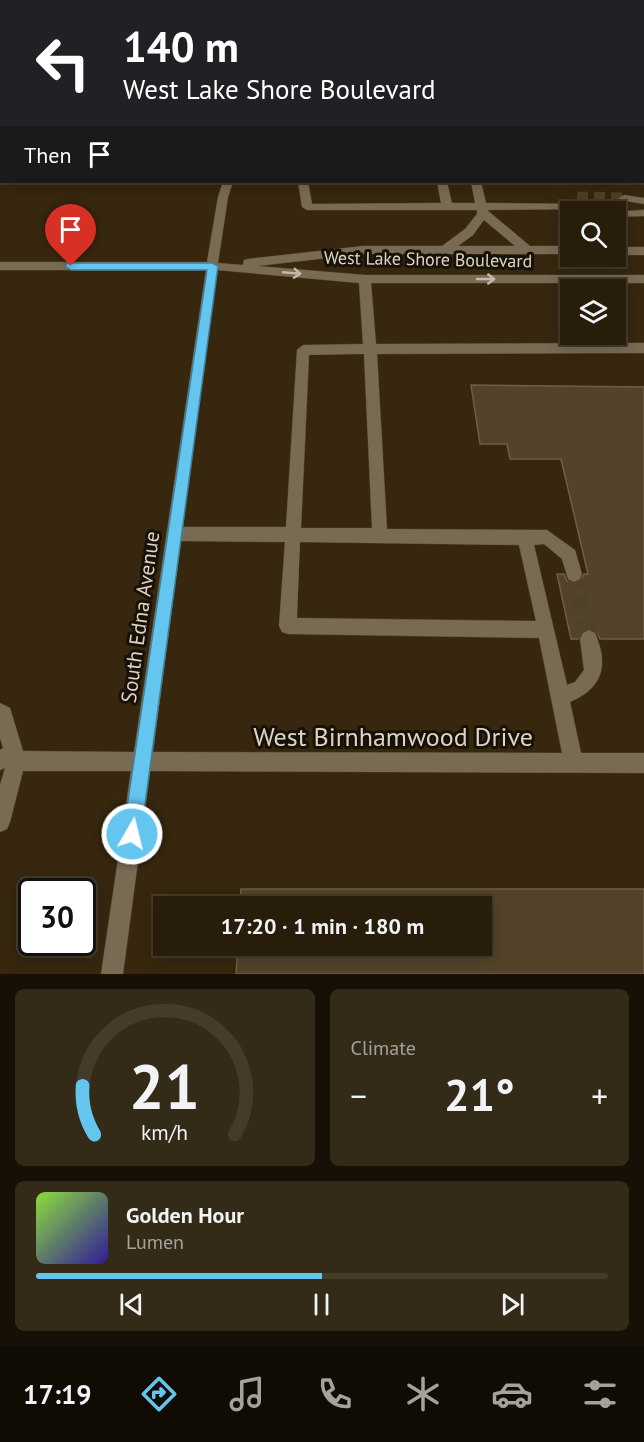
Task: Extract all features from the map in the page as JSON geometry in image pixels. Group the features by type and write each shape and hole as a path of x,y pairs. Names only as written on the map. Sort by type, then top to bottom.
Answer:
{"street":[{"name":"South Edna Avenue","path":"112,974 212,266 223,196 228,183"},
{"path":"303,183 306,207 560,203"},
{"path":"442,183 447,205"},
{"path":"476,183 481,205 527,250"},
{"path":"626,202 643,201"},
{"path":"481,205 560,213"},
{"path":"446,250 470,232 481,205"},
{"path":"626,214 644,213"},
{"name":"West Lake Shore Boulevard","path":"212,266 363,250 560,250"},
{"path":"626,250 644,251"},
{"name":"West Lake Shore Boulevard","path":"0,266 212,266 365,279 644,279"},
{"path":"365,279 380,536"},
{"path":"546,630 288,626 303,350 644,348"},
{"path":"174,534 547,537 569,555 574,574"},
{"path":"525,538 574,763"},
{"path":"560,697 581,688 593,672 589,639"},
{"path":"0,712 3,715 8,761 0,822"},
{"name":"West Birnhamwood Drive","path":"8,761 142,764 644,763"}],"building":[{"path":"471,385 644,387 644,639 600,639 597,632 590,628 582,631 578,639 571,639 557,574 564,574 567,581 573,584 581,581 584,574 588,574 561,459 510,459 507,444 480,444"},
{"path":"241,889 644,889 644,974 236,974 237,956 492,956 492,896 241,896"}],"tunnel":[{"path":"577,197 624,198"},
{"path":"574,574 587,628"},
{"path":"586,627 589,639"}],"route":[{"path":"71,266 212,266 132,834"}]}
